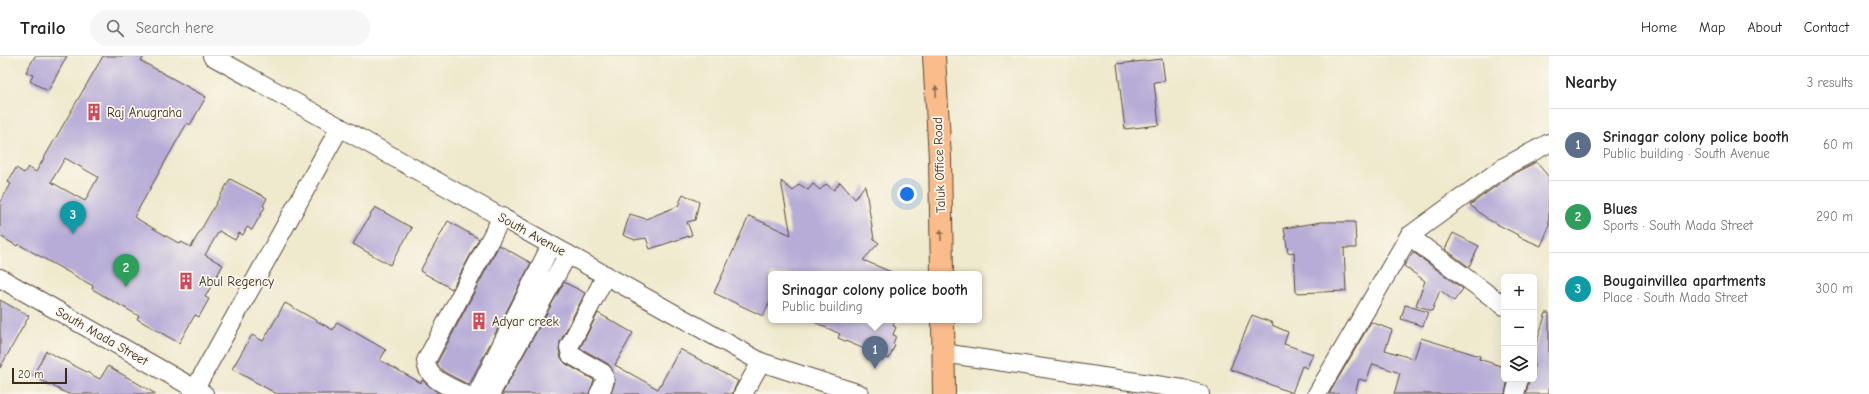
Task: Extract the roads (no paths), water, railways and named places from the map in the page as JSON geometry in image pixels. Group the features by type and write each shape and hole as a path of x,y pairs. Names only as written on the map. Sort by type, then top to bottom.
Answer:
{"main road":[{"name":"Taluk Office Road","path":"934,56 940,158 942,271"},
{"path":"943,323 944,394"}],"street":[{"name":"South Avenue","path":"212,56 761,362 860,394"},
{"path":"197,392 340,127"},
{"path":"1318,394 1410,236 1504,167 1549,143"},
{"path":"464,394 431,376 426,369 426,361 502,217"},
{"path":"1410,236 1501,304"},
{"path":"476,394 551,245"},
{"path":"492,394 492,391 568,254"},
{"path":"599,394 605,384 606,377 603,373 571,355 569,347 606,275"},
{"name":"South Mada Street","path":"0,278 197,392"},
{"path":"943,353 1200,394"},
{"path":"743,394 761,362"},
{"path":"1515,394 1518,382"}],"place":[{"name":"Raj Anugraha","path":"94,112"},
{"name":"Bougainvillea apartments","path":"73,234"},
{"name":"Abul Regency","path":"186,281"},
{"name":"Blues","path":"126,287"},
{"name":"Adyar creek","path":"479,321"},
{"name":"Srinagar colony police booth","path":"875,369"}]}
